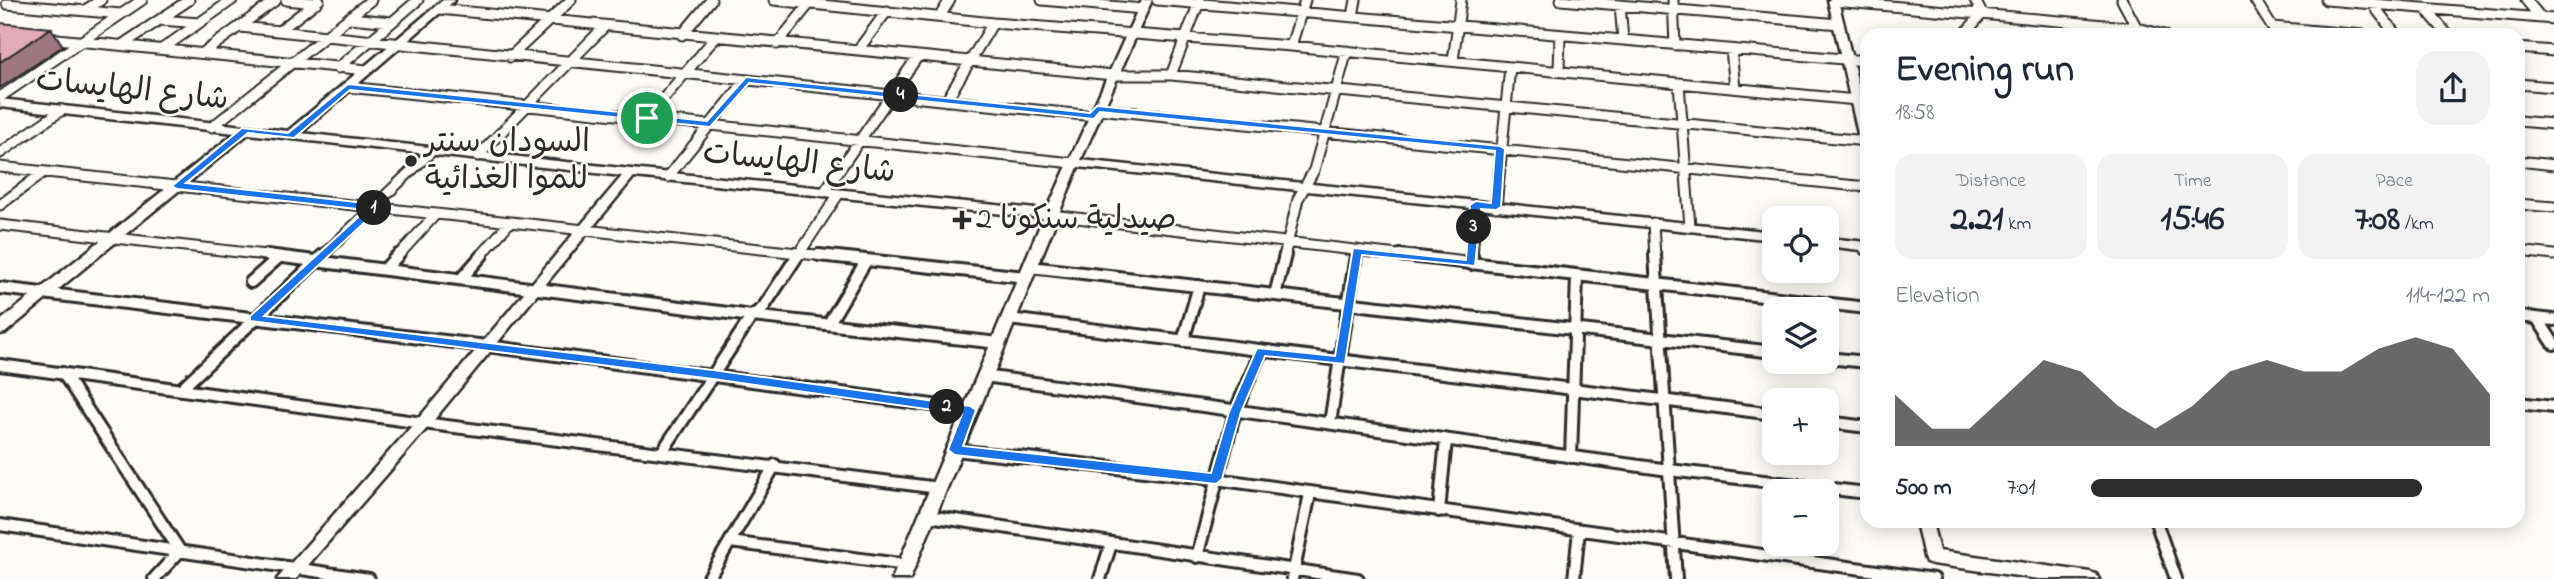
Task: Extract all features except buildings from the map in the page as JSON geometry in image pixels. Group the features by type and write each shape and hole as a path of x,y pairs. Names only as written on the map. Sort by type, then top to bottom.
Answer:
{"street":[{"path":"42,7 53,0"},
{"path":"84,10 101,0"},
{"path":"0,97 142,0"},
{"path":"122,45 189,0"},
{"path":"162,49 232,0"},
{"path":"203,53 276,0"},
{"path":"286,0 318,1"},
{"path":"212,127 371,0"},
{"path":"338,68 418,0"},
{"path":"290,136 450,0"},
{"path":"510,57 571,0"},
{"path":"682,35 711,0"},
{"path":"774,0 993,23 1291,46 1860,100"},
{"path":"940,16 950,0"},
{"path":"730,542 904,572 1073,163 1145,4 1042,0"},
{"path":"1157,0 1860,60"},
{"path":"1291,46 1305,0"},
{"path":"1353,16 1356,0"},
{"path":"1453,61 1461,0"},
{"path":"1561,0 1839,24"},
{"path":"1672,0 1675,45"},
{"path":"1975,0 1982,13"},
{"path":"2122,0 2137,28"},
{"path":"2255,0 2272,27 2284,28"},
{"path":"2326,0 2554,19"},
{"path":"2526,0 2541,18"},
{"path":"279,31 318,1"},
{"path":"1860,95 1847,59 1833,1 1982,13 2106,28"},
{"path":"1171,75 1199,2"},
{"path":"2370,2 2390,28"},
{"path":"777,44 810,3"},
{"path":"7,4 121,14"},
{"path":"1620,5 1623,40"},
{"path":"2425,8 2442,28"},
{"path":"439,9 777,44 1113,75 1171,75 1860,142"},
{"path":"858,50 887,10"},
{"path":"1970,28 1982,13"},
{"path":"349,18 392,22"},
{"path":"159,20 199,23"},
{"path":"946,100 993,23"},
{"path":"240,27 946,100 1326,132 1860,186"},
{"path":"478,156 604,27"},
{"path":"1559,71 1560,35"},
{"path":"41,37 367,70"},
{"path":"647,118 715,38"},
{"path":"2525,49 2554,51"},
{"path":"1731,50 1735,88"},
{"path":"1275,295 1287,243 1304,187 1314,170 1326,132 1347,51"},
{"path":"824,192 918,57"},
{"path":"1496,207 1510,67"},
{"path":"668,177 746,80"},
{"path":"1679,83 1690,227"},
{"path":"2525,84 2554,87"},
{"path":"348,87 1762,235"},
{"name":"شارع الهايسات","path":"0,103 668,177 1051,215"},
{"path":"0,153 62,110"},
{"path":"2525,121 2554,124"},
{"path":"0,329 246,130"},
{"path":"181,388 432,151"},
{"path":"2525,162 2554,164"},
{"path":"0,167 866,261 1199,286 1762,351"},
{"path":"0,205 44,172"},
{"path":"291,573 424,423 631,173"},
{"path":"663,452 752,316 764,308 838,195"},
{"path":"1471,264 1476,205"},
{"path":"2525,205 2554,207"},
{"path":"386,268 436,214"},
{"path":"1051,215 1860,307"},
{"path":"462,278 510,222"},
{"path":"1653,223 1667,400 1676,579"},
{"path":"0,225 386,268 752,316 999,343"},
{"path":"1839,244 1860,247"},
{"path":"1330,422 1357,250"},
{"path":"2525,252 2554,255"},
{"path":"251,282 279,257"},
{"path":"829,323 866,261"},
{"path":"1571,457 1577,276"},
{"path":"1183,341 1199,286"},
{"path":"0,288 488,346 970,410"},
{"path":"2525,317 2554,320"},
{"path":"2537,318 2554,344"},
{"path":"1009,319 1762,412"},
{"path":"1197,557 1235,412 1261,351"},
{"path":"1839,359 1860,361"},
{"path":"0,365 424,423 775,465 939,488"},
{"path":"63,373 180,551"},
{"path":"984,376 1669,470 1860,492"},
{"path":"2525,404 2554,407"},
{"path":"1839,424 1860,426"},
{"path":"1439,511 1446,440"},
{"path":"955,450 1216,479 1936,579 1925,528"},
{"path":"708,579 775,465"},
{"path":"1293,574 1310,494"},
{"path":"928,516 1293,574 1358,579"},
{"path":"0,525 180,551 291,573 369,579"},
{"path":"2158,528 2176,579"},
{"path":"1574,579 1579,530"},
{"path":"1100,579 1111,544"},
{"path":"153,579 180,551"},
{"path":"1932,557 2090,579"}],"place":[{"name":"السودان سنتر للموا الغذائية","path":"411,161"},
{"name":"صيدلية سنكونا 2","path":"962,220"}],"route":[{"path":"746,80 1094,116 1097,109 1500,149 1496,207 1476,205 1471,264 1357,250 1340,361 1261,351 1235,412 1216,479 955,450 970,410 488,346 254,319 374,208 177,186 246,130 290,136 348,87 647,118 710,124 746,80"}]}
